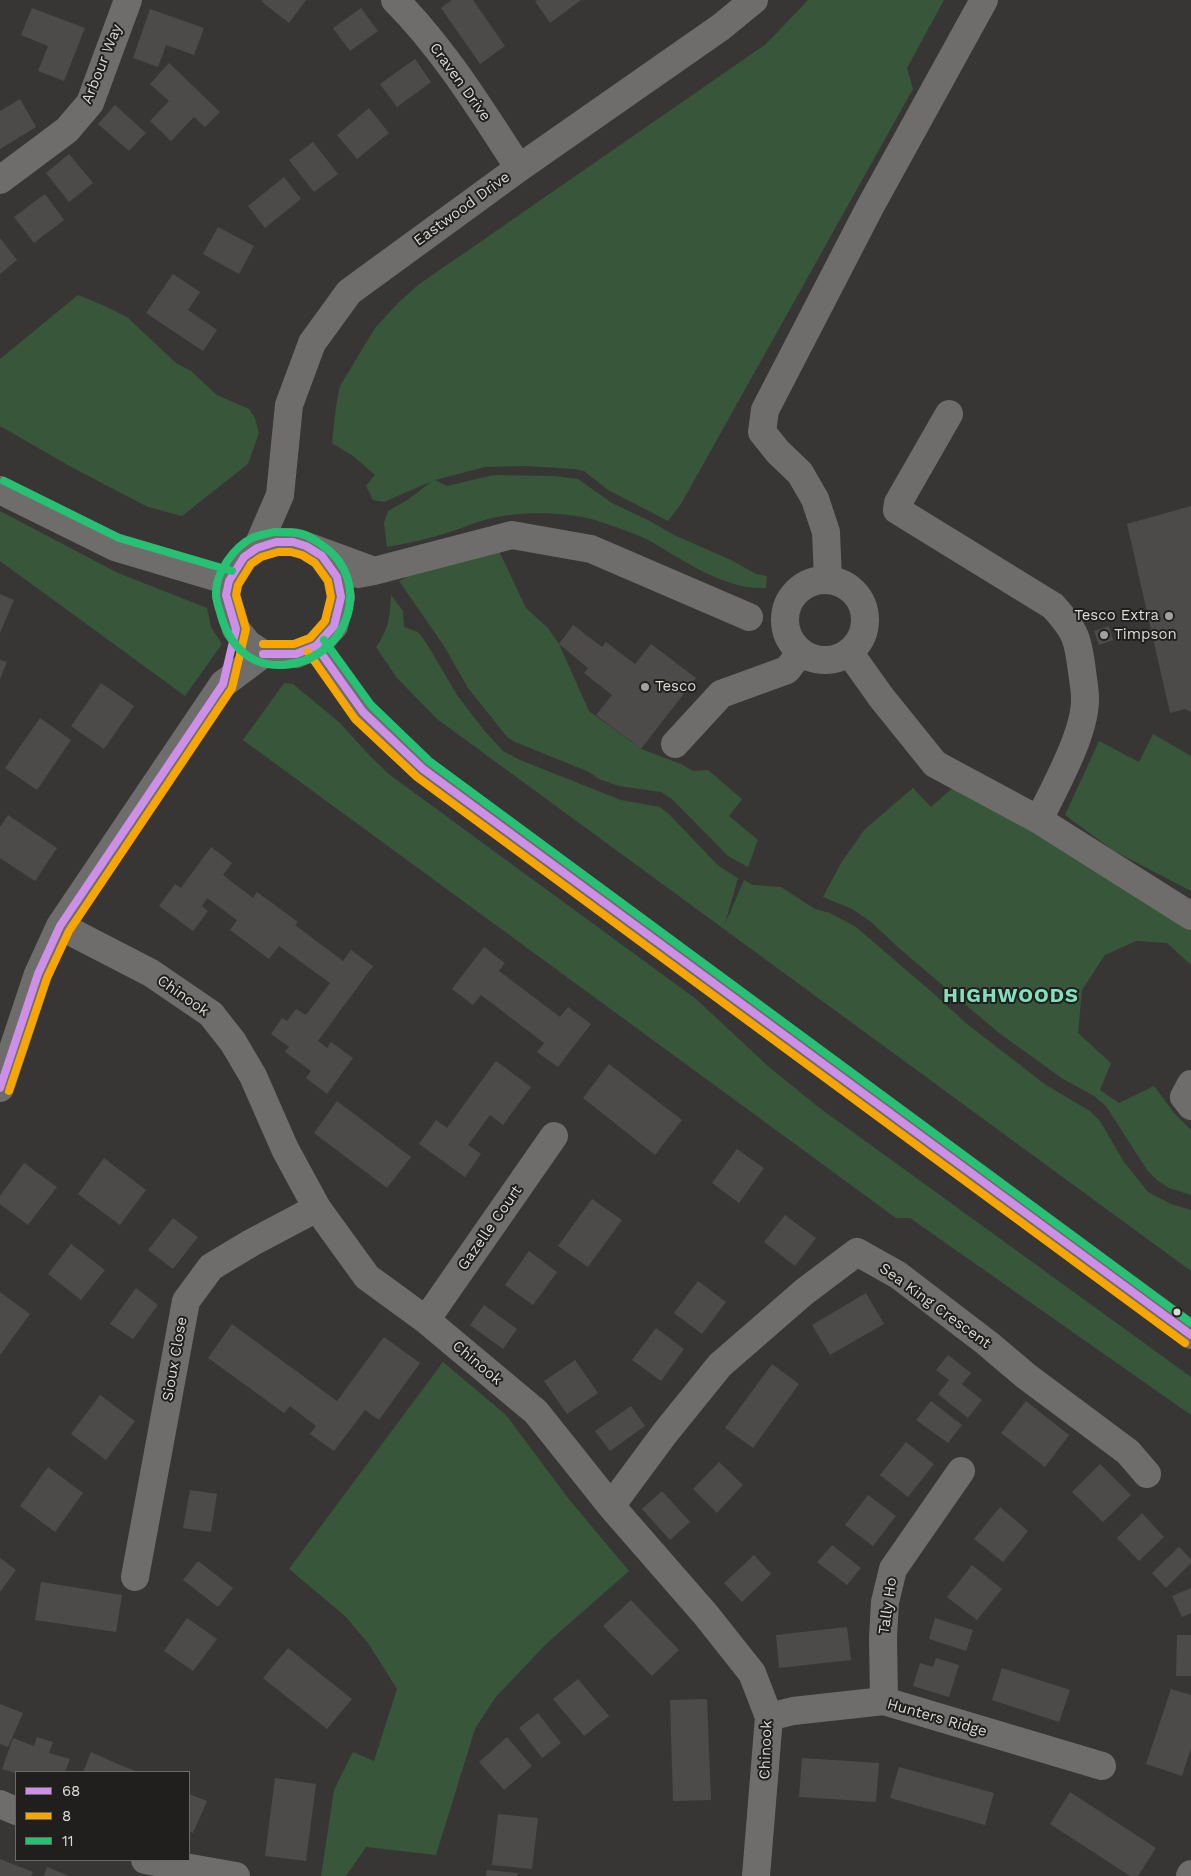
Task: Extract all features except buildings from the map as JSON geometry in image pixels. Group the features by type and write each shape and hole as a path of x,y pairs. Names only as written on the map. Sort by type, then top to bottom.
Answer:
{"street":[{"name":"Arbour Way","path":"0,180 67,130 90,103 128,0"},
{"name":"Craven Drive","path":"395,0 416,21 474,99 520,168"},
{"name":"Eastwood Drive","path":"257,548 280,495 289,405 312,343 349,292 520,168 721,28 754,0"},
{"path":"828,579 826,532 815,498 800,472 778,452 762,432 765,410 870,207 984,0"},
{"path":"949,414 898,503 897,510 1053,606 1066,621 1078,642 1085,698 1083,716 1078,736 1039,820"},
{"path":"0,490 115,547 229,581"},
{"name":"Eastwood Drive","path":"280,495 299,544"},
{"path":"337,577 374,571 512,535 591,549 749,617 797,648 824,660 838,659 850,652 858,644 863,634 866,618 863,605 855,592 844,584 828,579 816,580 800,588 789,601 785,611 787,635 797,648"},
{"path":"299,544 322,556 337,577 341,597 334,626 316,646 296,654 264,654 248,644 236,629 226,595 229,581 244,557 257,548 276,542 299,544 374,571"},
{"path":"749,617 773,618 785,611"},
{"path":"1,1082 38,974 60,926 222,684 236,629"},
{"path":"316,646 363,712 423,769 1191,1335"},
{"path":"675,744 721,694 787,670 797,648"},
{"path":"850,652 881,697 935,764 1039,820 1191,916"},
{"path":"222,684 264,654"},
{"name":"Chinook","path":"60,926 150,973 211,1014 234,1042 253,1076 285,1149 317,1208 367,1277 426,1320 536,1412 611,1506 706,1615 752,1673 769,1717 756,1876"},
{"path":"1191,1084 1184,1098 1191,1106"},
{"name":"Gazelle Court","path":"426,1320 554,1136"},
{"name":"Sioux Close","path":"135,1577 186,1301 211,1267 251,1243 317,1208"},
{"name":"Sea King Crescent","path":"611,1506 665,1433 720,1365 804,1292 857,1252 898,1275 987,1343 1026,1376 1128,1452 1147,1474"},
{"name":"Tally Ho","path":"884,1701 883,1637 885,1602 893,1569 961,1471"},
{"name":"Hunters Ridge","path":"769,1717 793,1711 884,1701 1102,1766"},
{"path":"0,1804 15,1810"},
{"path":"150,1861 236,1876"}],"green space":[{"path":"808,0 944,0 907,68 913,89 681,504 668,521 608,490 584,471 574,469 526,466 485,467 435,480 447,486 493,475 554,476 578,479 612,503 674,535 731,560 756,574 767,576 766,588 751,587 721,580 692,566 652,542 595,520 572,515 533,513 508,515 479,522 434,537 387,547 384,523 388,511 409,499 432,481 384,502 373,500 366,486 375,475 353,456 332,443 340,386 375,328 418,285 766,44"},
{"path":"78,295 127,317 176,363 191,371 217,395 249,409 255,418 259,433 248,464 182,516 148,507 73,468 0,426 0,359"},
{"path":"0,511 118,573 207,608 211,627 222,644 185,696 0,561"},
{"path":"499,551 526,608 548,628 559,644 589,711 641,749 681,764 693,771 708,770 742,799 729,816 758,840 748,867 728,856 672,799 661,792 619,786 599,779 589,772 507,737 468,688 444,646 399,581 413,574"},
{"path":"391,595 403,611 404,627 418,632 457,695 503,751 520,760 621,800 660,807 720,867 738,878 725,924 744,880 753,885 781,887 815,909 830,913 856,927 967,1024 1046,1085 1090,1111 1100,1121 1124,1162 1148,1192 1171,1204 1191,1210 1191,1271 437,719 397,678 376,647 384,634 388,622"},
{"path":"284,683 293,684 340,723 390,775 696,999 768,1066 817,1106 1191,1377 1191,1415 910,1218 896,1218 243,740"},
{"path":"1153,734 1191,756 1191,891 1114,851 1065,815 1099,741 1139,762"},
{"path":"956,785 1191,925 1191,965 1167,943 1136,941 1105,955 1082,990 1078,1033 1111,1063 1100,1090 1119,1103 1154,1086 1174,1113 1191,1130 1191,1195 1169,1188 1158,1181 1147,1170 1106,1106 1094,1096 1063,1079 999,1033 870,921 852,909 823,897 841,863 865,829 913,788 931,807"},
{"path":"443,1362 506,1415 568,1498 629,1571 546,1644 495,1698 475,1729 436,1855 366,1847 346,1876 321,1876 334,1790 353,1752 374,1761 397,1689 368,1643 345,1616 289,1569"}],"transit line":[{"name":"11","path":"4,481 119,538 232,571"},
{"name":"11","path":"274,532 252,538 239,547 227,561 219,577 216,595 228,634 241,651 260,662 271,665 283,665 305,660 324,650 338,635 347,617 350,598 348,579 338,561 322,545 302,534 276,532"},
{"name":"68","path":"0,1088 38,974 60,926 223,684 236,629 226,595 229,581 244,557 257,548 276,542 293,542 306,546 322,556 337,577 341,597 334,626 316,646 296,654 263,654"},
{"name":"8","path":"9,1091 47,978 69,931 232,688 246,629 236,595 238,585 251,564 261,557 278,552 291,552 302,555 315,563 328,581 331,597 325,621 310,638 294,644 263,644"},
{"name":"11","path":"324,640 371,705 429,761 1191,1323"},
{"name":"68","path":"316,646 363,712 423,769 1191,1335"},
{"name":"8","path":"308,652 355,719 417,777 1185,1343"}],"place":[{"name":"Tesco Extra","path":"1169,616"},
{"name":"Timpson","path":"1104,635"},
{"name":"Tesco","path":"645,687"}],"district":[{"name":"HIGHWOODS","path":"1011,996"}]}
